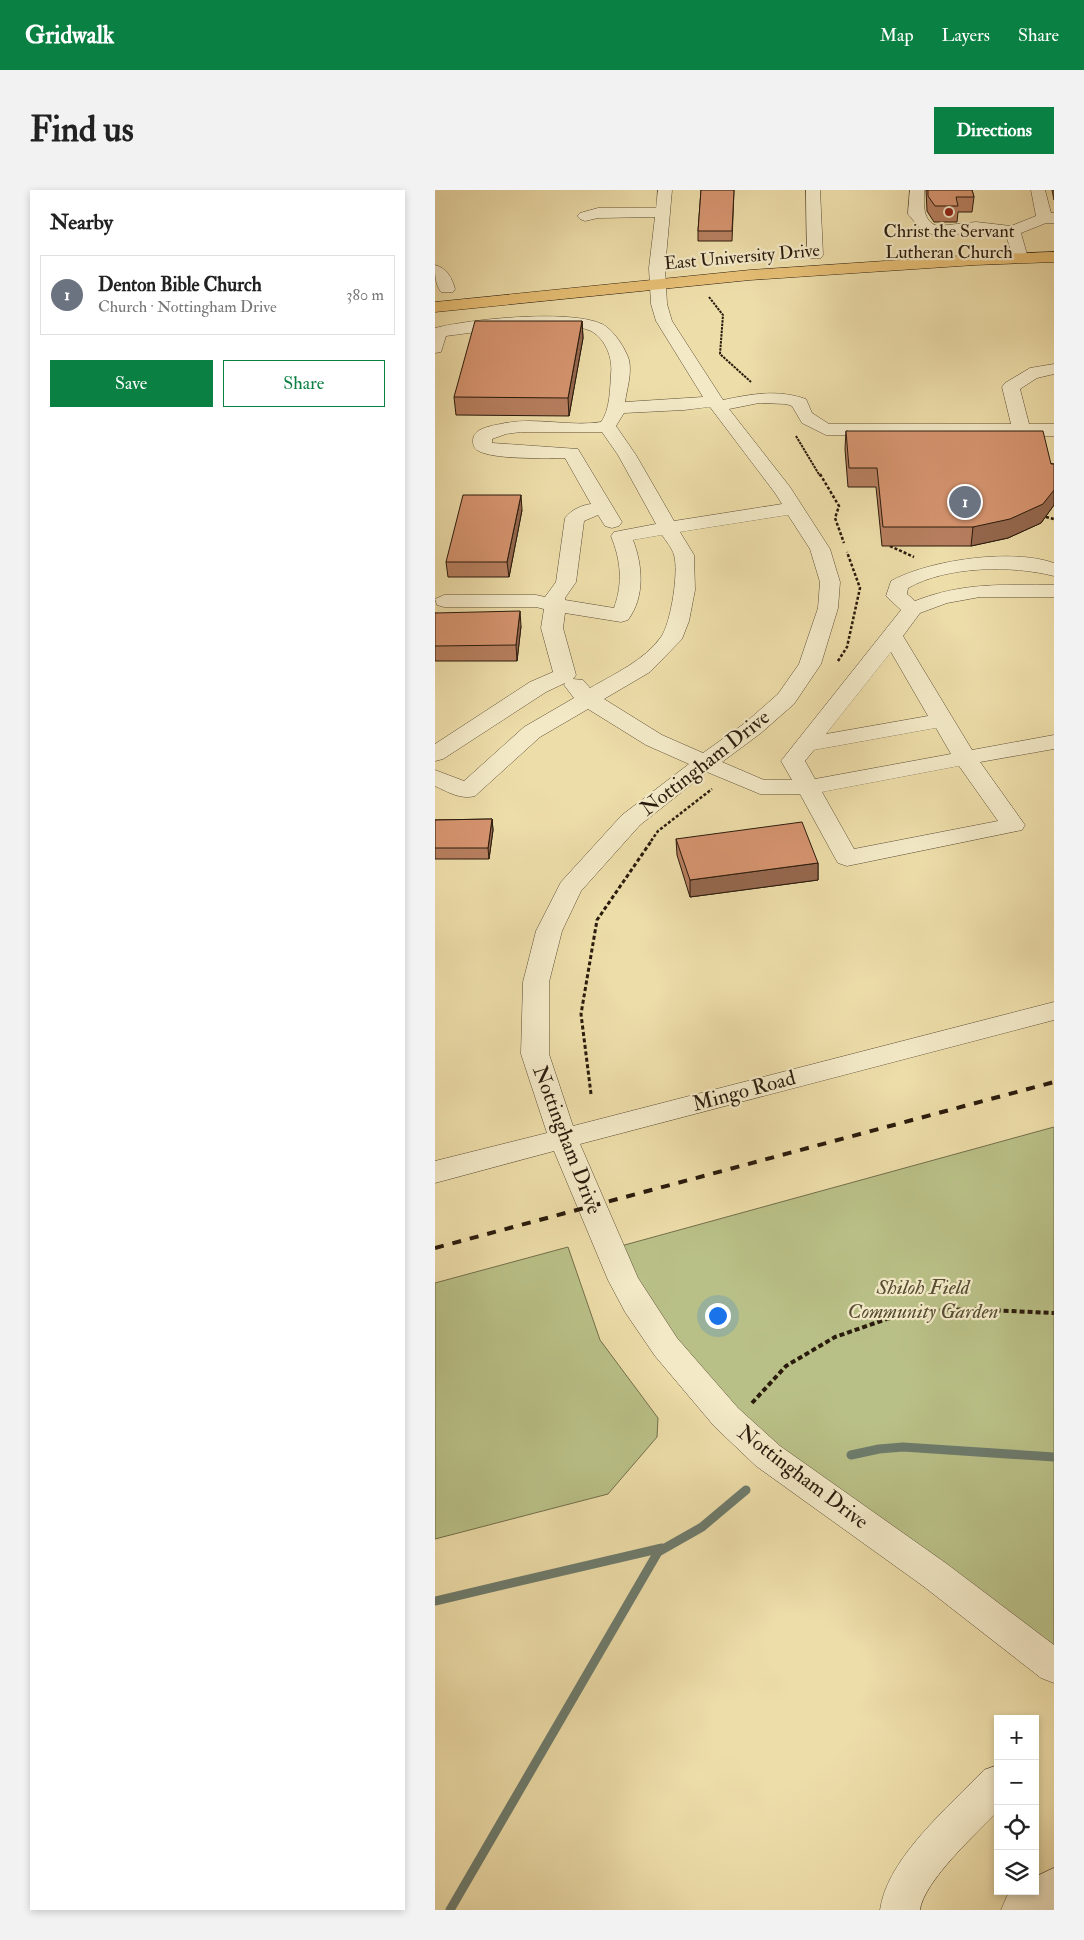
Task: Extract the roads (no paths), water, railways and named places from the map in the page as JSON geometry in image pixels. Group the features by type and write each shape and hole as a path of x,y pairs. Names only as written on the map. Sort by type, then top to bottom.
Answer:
{"main road":[{"name":"East University Drive","path":"435,307 657,276 760,274 1017,244 1054,257"},
{"name":"East University Drive","path":"877,251 1054,244"},
{"name":"East University Drive","path":"695,265 823,254"},
{"name":"East University Drive","path":"639,270 657,276 676,267"},
{"path":"441,290 466,287"}],"street":[{"name":"Nottingham Drive","path":"665,190 657,276 659,304 664,322 716,404 794,508 819,549 830,582 828,608 810,664 786,699 753,728 631,820 569,888 549,931 536,982 535,1054 563,1138 620,1272 636,1303 665,1347 732,1423 768,1456 935,1575 1054,1666"},
{"path":"813,190 816,223 823,254"},
{"path":"917,190 916,214 922,219 927,228 938,231 975,227 1017,244 1049,218 1038,190"},
{"path":"585,216 597,213 662,212"},
{"path":"435,270 444,279 441,290"},
{"path":"436,337 509,323 565,322 597,327 606,336 620,359 616,408 612,420 607,426 596,428 508,427 489,432 483,436 482,442 483,446 493,450 571,453 621,536 631,563 629,598 621,616 536,601 444,602"},
{"path":"1021,430 1011,387 1025,376 1046,369 1054,369"},
{"path":"616,408 716,404 769,397 787,397 800,403 802,413 807,421 826,429 1054,430"},
{"path":"435,777 467,791 532,732 642,667 671,639 678,621 685,590 684,555 627,455 607,426"},
{"path":"604,508 588,510 575,518 566,582 555,598 552,628 565,675 588,699 654,740 760,787 808,787 1054,742"},
{"path":"621,536 794,508"},
{"path":"913,609 896,596 898,585 916,576 948,568 1002,564 1039,565 1054,570"},
{"path":"892,636 965,758 1013,825 847,858 793,762 913,609 942,598 980,591 1054,591"},
{"path":"435,754 538,687 565,675"},
{"path":"807,744 943,720"},
{"name":"Mingo Road","path":"435,1172 1054,1011"},
{"path":"900,1910 902,1895 923,1863 994,1787"},
{"path":"1021,1910 1030,1901 1054,1888"}],"waterway":[{"path":"851,1455 879,1449 903,1447 1054,1457"},
{"path":"450,1910 658,1552 702,1527 746,1490"},
{"path":"435,1601 662,1548"}],"railway":[{"path":"435,1248 1054,1082"}],"place":[{"name":"Christ the Servant Lutheran Church","path":"949,212"},
{"name":"Denton Bible Church","path":"965,502"}],"park label":[{"name":"Shiloh Field Community Garden","path":"923,1299"}]}
